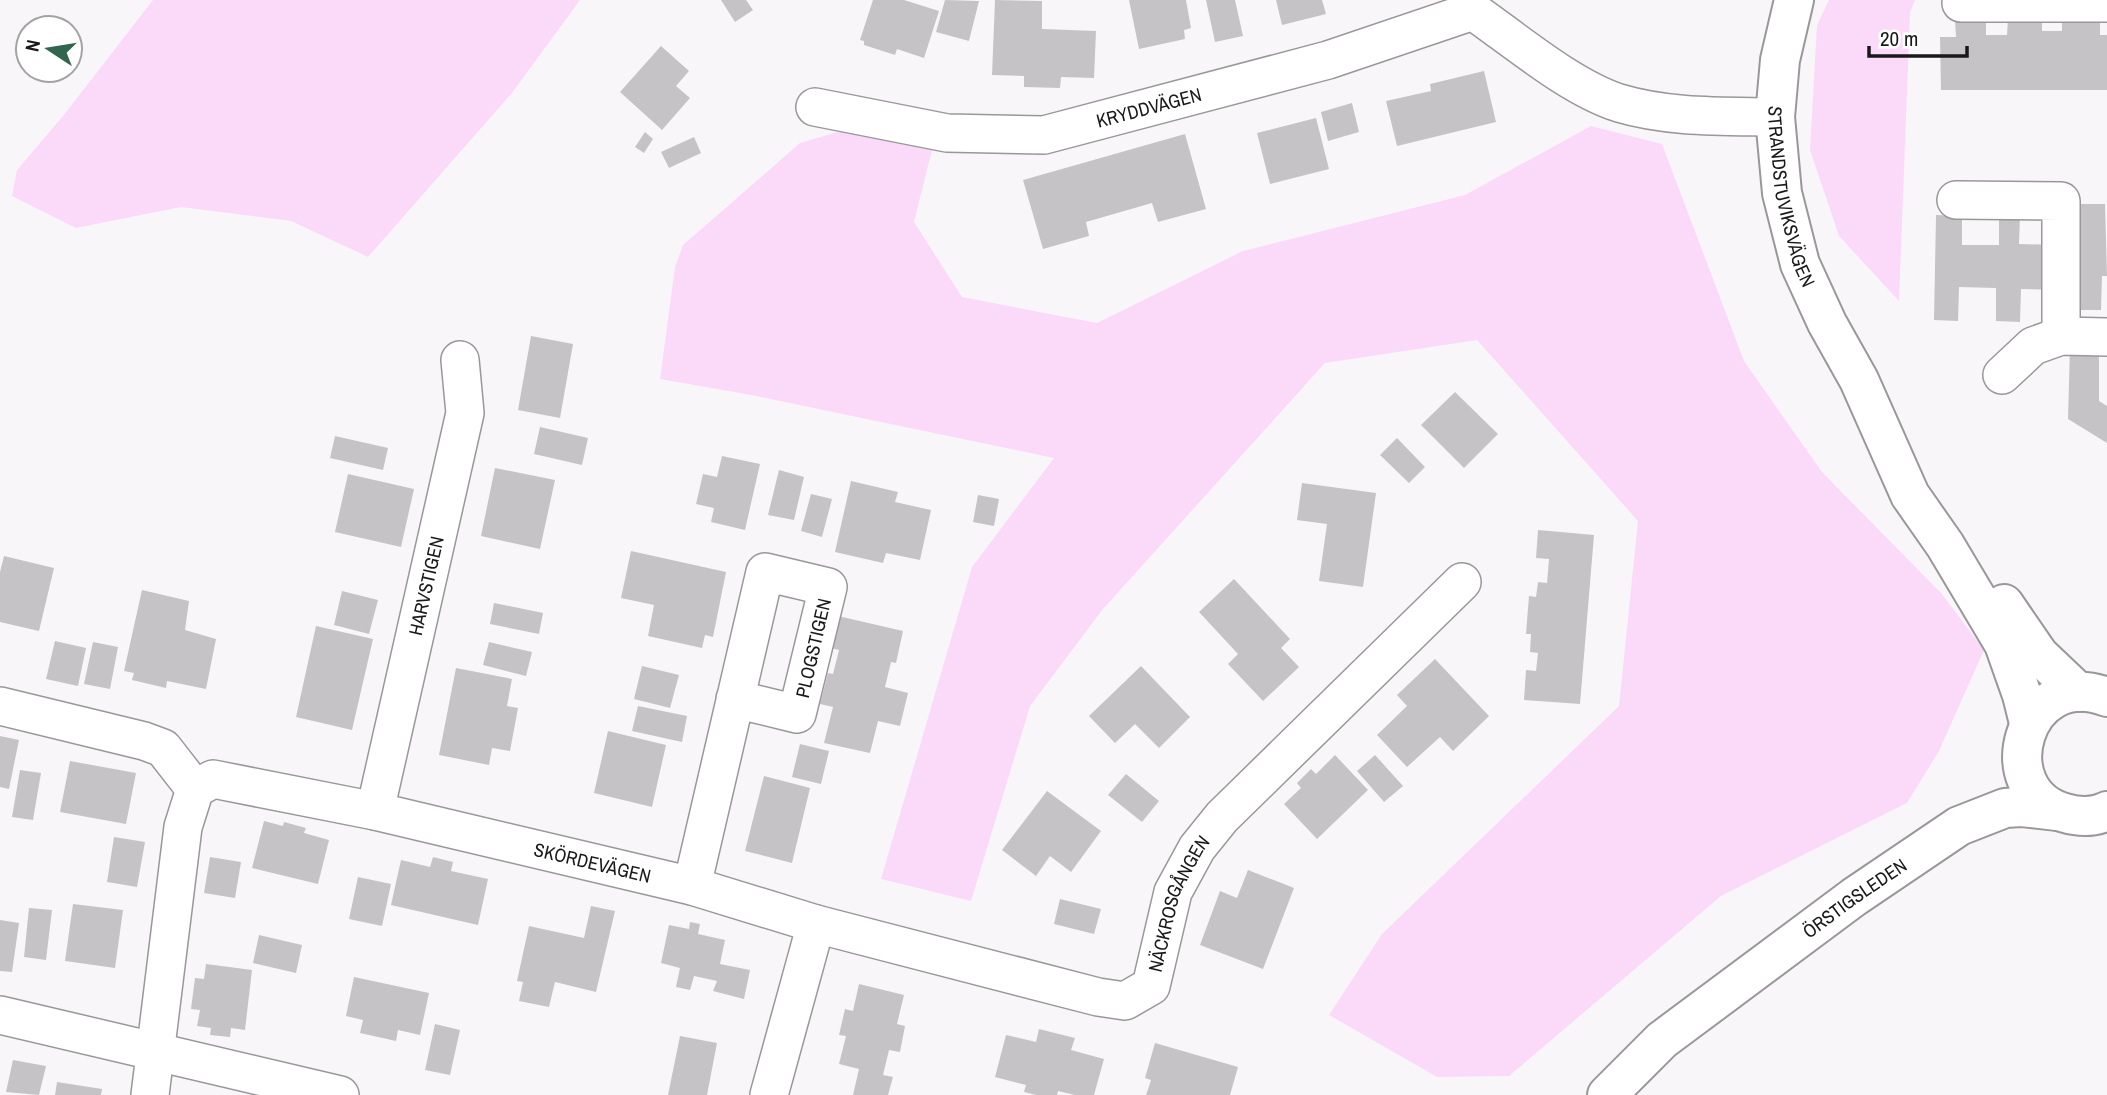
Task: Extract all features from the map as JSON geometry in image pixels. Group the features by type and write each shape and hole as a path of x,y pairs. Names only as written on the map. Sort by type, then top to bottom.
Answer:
{"street":[{"name":"STRANDSTUVIKSVÄGEN","path":"1794,0 1780,60 1775,117 1782,193 1800,264 1859,380 1910,495 1945,545 2004,644 2022,695 2026,732 2022,762 2027,781 2040,799 2057,811"},
{"path":"1962,3 2107,3"},
{"name":"KRYDDVÄGEN","path":"815,107 947,132 1044,135 1328,60 1476,5 1574,82 1617,102 1655,112 1775,117"},
{"path":"1956,200 2061,201 2061,336"},
{"path":"2002,375 2034,346 2061,336 2107,337"},
{"name":"HARVSTIGEN","path":"375,811 465,413 460,360"},
{"name":"STRANDSTUVIKSVÄGEN","path":"1859,380 1932,479 1986,579 2039,655 2093,695"},
{"name":"NÄCKROSGÅNGEN","path":"816,924 1098,997 1125,1001 1151,986 1173,892 1196,848 1222,817 1462,582"},
{"name":"ÖRSTIGSLEDEN","path":"1959,826 1995,785 2043,707 2059,697 2093,695"},
{"path":"692,886 735,699"},
{"path":"0,706 163,748 195,789 183,827 150,1095"},
{"name":"SKÖRDEVÄGEN","path":"195,789 213,779 375,811 692,886 816,924"},
{"name":"ÖRSTIGSLEDEN","path":"1607,1095 1662,1040 1854,897 1959,826 2005,808 2057,811 2078,817 2100,815 2107,811"},
{"path":"769,1095 816,924"},
{"name":"ÖRSTIGSLEDEN","path":"1637,1095 1751,974"},
{"path":"0,1015 340,1095"}],"shaded area":[{"path":"153,0 580,0 512,93 368,257 291,221 181,207 76,228 12,196 17,170 63,116"},
{"path":"1829,0 1915,0 1910,13 1899,301 1839,236 1810,150 1817,25"},
{"path":"858,126 933,146 914,222 962,297 1097,323 1243,251 1465,195 1591,126 1662,144 1744,361 1822,472 1941,593 1984,650 1939,751 1907,803 1721,896 1509,1076 1437,1077 1329,1015 1382,934 1619,706 1638,521 1477,340 1325,363 1103,609 1030,706 971,901 881,879 972,567 1054,458 751,395 660,379 675,267 683,245 800,143"}],"building":[{"path":"721,0 746,0 753,10 735,22"},
{"path":"873,0 904,0 939,11 924,58 897,49 895,55 864,45 864,41 860,40"},
{"path":"945,0 979,1 969,41 936,32"},
{"path":"995,0 1042,1 1042,29 1096,31 1094,78 1061,77 1060,88 1024,87 1024,76 992,75"},
{"path":"1129,0 1186,0 1191,28 1184,30 1185,39 1139,49"},
{"path":"1206,0 1235,0 1243,36 1215,42"},
{"path":"1276,0 1322,0 1326,14 1282,25"},
{"path":"2100,16 2100,35 2107,35 2107,90 1941,90 1940,37 1956,37 1955,20 1986,20 1986,35 2007,35 2008,18 2042,17 2042,31 2062,31 2062,17"},
{"path":"661,46 689,71 676,86 690,98 662,130 620,92"},
{"path":"1484,71 1496,122 1397,146 1386,101 1431,91 1430,84"},
{"path":"1352,103 1359,132 1328,141 1321,112"},
{"path":"1316,118 1329,169 1270,184 1257,133"},
{"path":"645,132 653,139 644,153 635,147"},
{"path":"1185,134 1206,209 1158,222 1152,203 1086,222 1089,236 1043,249 1023,180"},
{"path":"694,137 701,153 669,168 661,152"},
{"path":"2079,204 2105,204 2107,276 2102,276 2101,310 2077,310"},
{"path":"1999,214 2020,215 2019,244 2059,245 2058,290 2021,289 2020,322 1996,321 1996,288 1959,287 1958,321 1934,320 1936,215 1962,216 1962,245 1999,245"},
{"path":"531,336 573,344 560,418 518,410"},
{"path":"2070,346 2099,346 2099,401 2107,406 2107,443 2068,419"},
{"path":"1455,392 1498,434 1464,468 1421,425"},
{"path":"540,427 588,438 582,465 534,454"},
{"path":"335,436 388,448 383,470 330,458"},
{"path":"1397,438 1425,467 1409,483 1380,455"},
{"path":"722,456 760,464 745,530 711,522 714,508 696,504 703,474 717,477"},
{"path":"495,468 555,480 540,549 481,536"},
{"path":"779,470 804,477 794,520 768,515"},
{"path":"348,474 414,489 401,547 335,532"},
{"path":"851,481 898,492 895,502 931,510 920,560 886,553 883,563 835,552"},
{"path":"1302,483 1376,493 1363,587 1319,581 1327,524 1297,520"},
{"path":"811,494 832,499 822,537 801,531"},
{"path":"978,495 999,499 994,526 973,522"},
{"path":"1538,530 1594,535 1580,704 1524,700 1526,670 1536,671 1538,653 1530,652 1531,634 1526,634 1529,596 1536,597 1538,582 1547,583 1549,559 1536,558"},
{"path":"631,551 726,572 713,637 705,635 702,648 648,636 654,605 621,598"},
{"path":"4,556 54,568 39,631 0,622 0,572"},
{"path":"1234,579 1290,639 1281,648 1299,667 1263,701 1228,664 1238,654 1199,612"},
{"path":"142,590 189,601 185,630 216,639 206,689 167,681 166,688 132,680 134,673 124,671"},
{"path":"342,591 378,600 369,634 334,625"},
{"path":"494,603 543,613 539,634 490,624"},
{"path":"838,616 903,631 896,663 891,662 885,687 908,693 900,726 878,721 870,753 824,743 833,707 820,704 828,673 833,674 839,650 831,648"},
{"path":"316,626 373,639 352,730 296,717"},
{"path":"55,641 86,648 78,686 46,679"},
{"path":"93,642 118,647 110,689 84,684"},
{"path":"489,642 532,652 526,676 483,665"},
{"path":"1435,659 1489,716 1453,751 1440,737 1407,767 1377,735 1407,706 1397,695"},
{"path":"642,666 679,675 670,708 634,699"},
{"path":"1141,666 1190,717 1159,748 1135,724 1115,743 1089,716"},
{"path":"456,668 512,679 507,706 518,708 510,751 492,748 489,765 439,755"},
{"path":"638,706 687,716 682,742 632,731"},
{"path":"608,731 666,745 652,807 594,793"},
{"path":"0,736 19,740 9,789 0,787"},
{"path":"800,744 829,751 821,784 792,777"},
{"path":"1335,755 1368,790 1317,839 1284,804 1301,788 1297,783 1311,769 1316,774"},
{"path":"1375,755 1403,786 1384,802 1357,771"},
{"path":"70,761 136,773 126,824 60,812"},
{"path":"20,770 41,773 33,820 12,817"},
{"path":"1126,774 1159,801 1142,822 1108,795"},
{"path":"764,776 810,788 792,863 745,851"},
{"path":"1047,791 1101,831 1071,872 1050,856 1036,876 1002,850"},
{"path":"264,821 283,826 284,822 306,828 304,833 329,840 318,884 252,868"},
{"path":"114,837 145,842 137,887 107,882"},
{"path":"210,857 241,862 235,898 204,893"},
{"path":"433,857 453,862 451,871 488,879 478,925 391,905 401,860 430,867"},
{"path":"1248,870 1294,888 1263,969 1200,945 1220,891 1237,898"},
{"path":"358,877 391,884 382,926 349,919"},
{"path":"1060,899 1101,909 1094,934 1054,924"},
{"path":"73,904 123,910 115,968 65,961"},
{"path":"591,906 615,911 596,992 555,982 549,1007 519,1001 523,982 517,981 529,926 584,938"},
{"path":"29,908 52,910 46,960 24,957"},
{"path":"0,920 19,923 12,972 0,971"},
{"path":"690,922 700,924 698,934 725,940 720,964 750,970 744,999 713,991 717,981 694,976 690,990 676,987 680,968 661,963 669,925 689,929"},
{"path":"259,935 302,945 296,973 253,963"},
{"path":"206,964 252,970 245,1030 231,1028 230,1037 210,1035 211,1028 197,1026 200,1010 191,1009 195,978 204,979"},
{"path":"354,977 429,993 420,1035 398,1030 396,1041 360,1033 363,1020 346,1016"},
{"path":"859,984 904,995 897,1024 905,1026 900,1052 889,1050 883,1075 893,1077 888,1095 853,1095 859,1069 839,1064 846,1036 839,1035 845,1009 853,1011"},
{"path":"435,1024 460,1030 450,1075 425,1070"},
{"path":"1039,1029 1075,1038 1071,1050 1104,1059 1094,1095 1058,1091 1057,1095 1036,1095 1024,1092 1026,1085 995,1077 1006,1035 1036,1042"},
{"path":"680,1036 717,1043 707,1095 668,1095"},
{"path":"1155,1043 1238,1067 1230,1095 1146,1095 1151,1080 1145,1078"},
{"path":"13,1060 46,1066 39,1095 6,1092"},
{"path":"57,1082 102,1089 101,1095 55,1095"}]}
